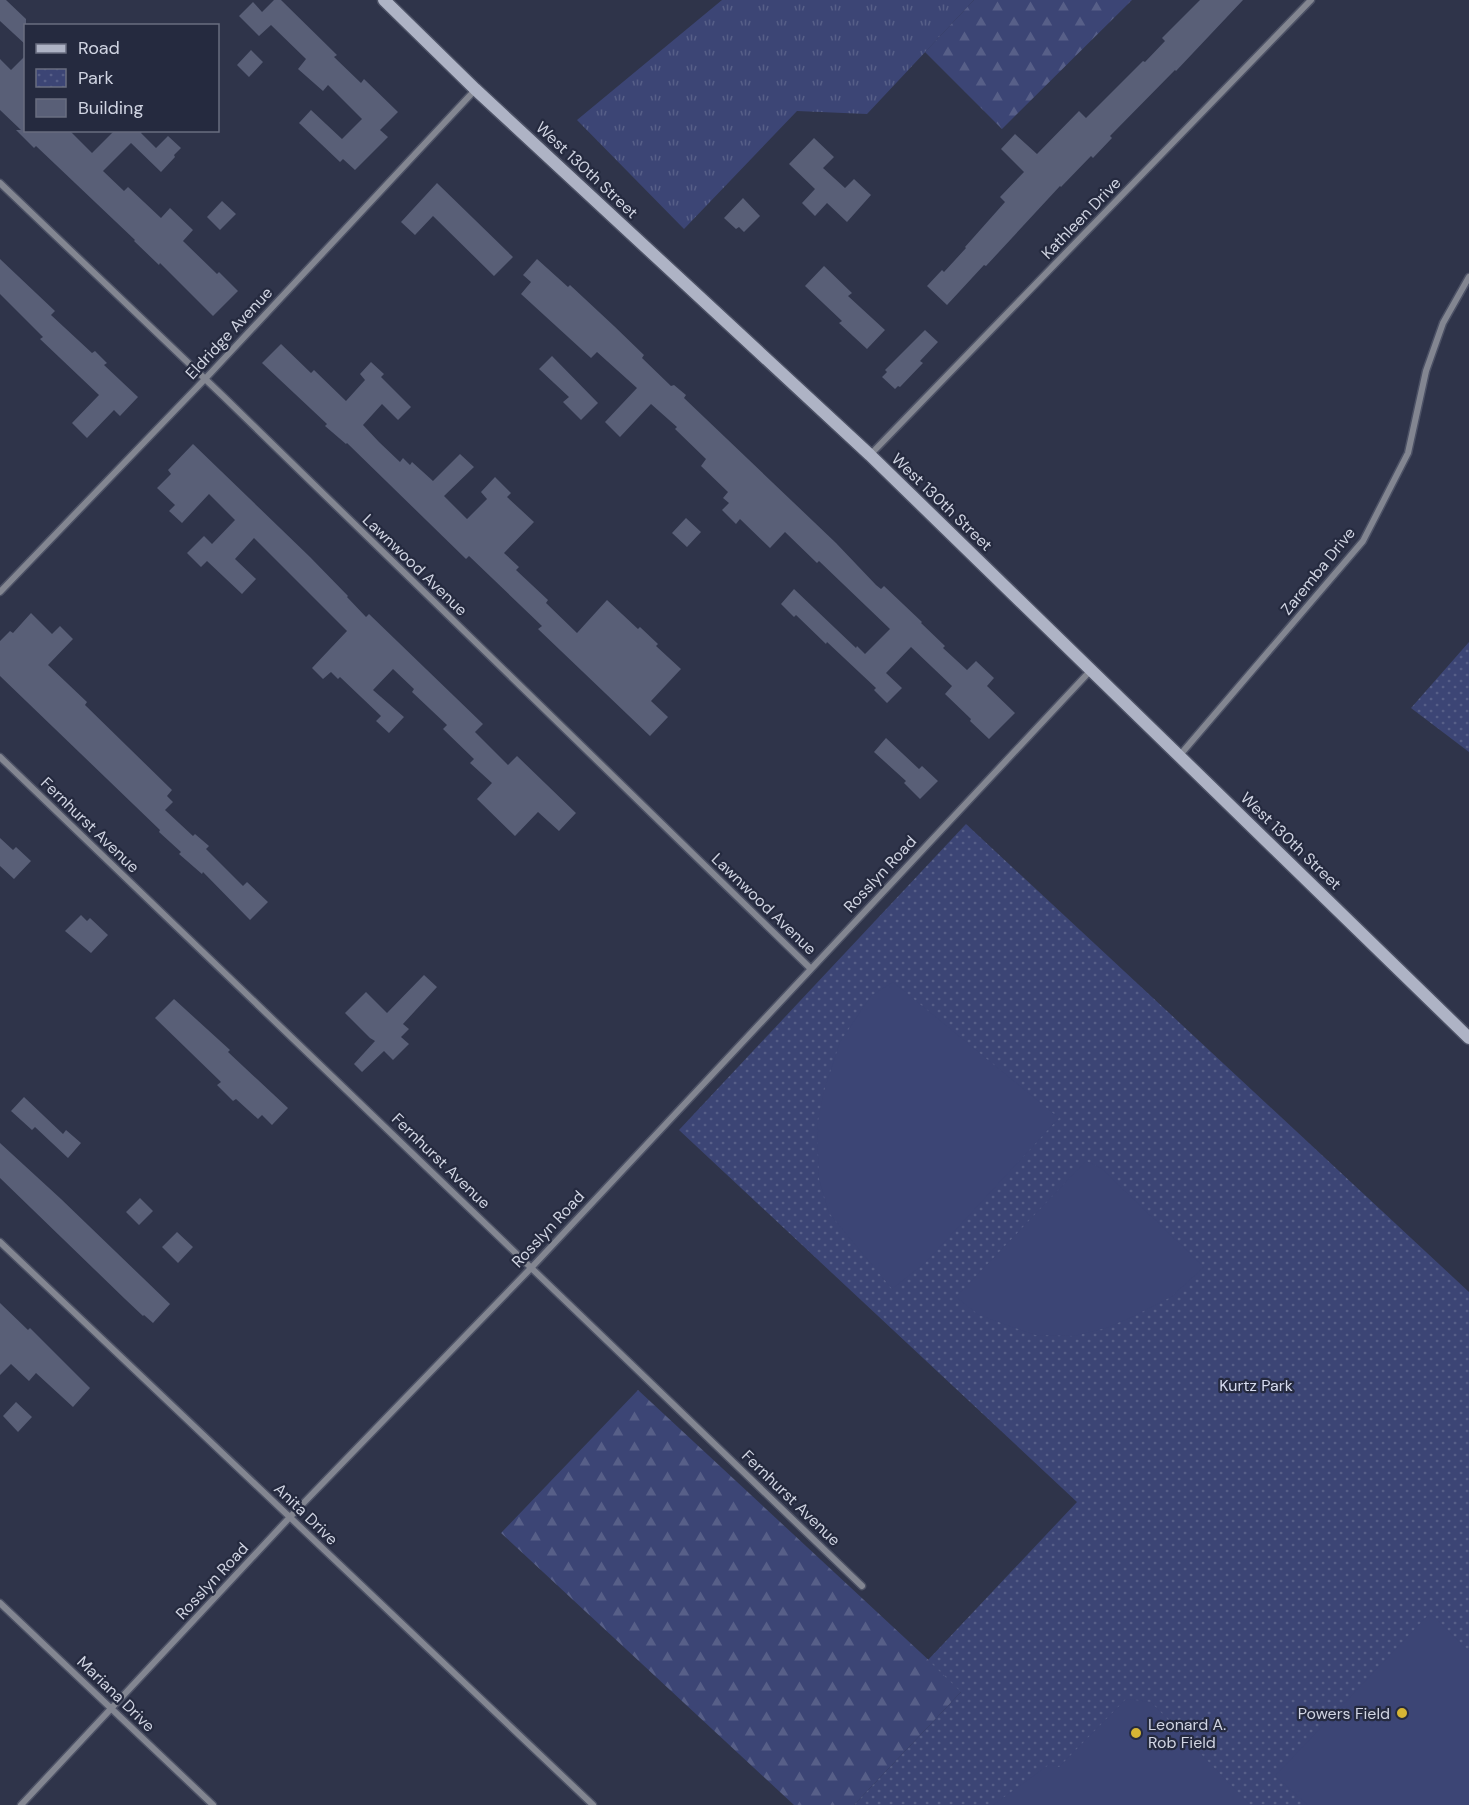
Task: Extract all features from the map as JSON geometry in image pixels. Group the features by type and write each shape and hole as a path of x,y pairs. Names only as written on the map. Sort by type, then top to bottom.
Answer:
{"main road":[{"name":"West 130th Street","path":"384,0 475,89 870,455 1469,1038"}],"street":[{"name":"Kathleen Drive","path":"870,455 1311,0"},
{"name":"Eldridge Avenue","path":"0,592 205,379 475,89"},
{"name":"Lawnwood Avenue","path":"0,183 205,379 810,968"},
{"name":"Zaremba Drive","path":"1180,755 1362,541 1408,453 1430,362 1443,323 1469,277"},
{"name":"Rosslyn Road","path":"21,1805 290,1517 531,1267 1091,670"},
{"name":"Fernhurst Avenue","path":"0,757 862,1586"},
{"name":"Anita Drive","path":"0,1242 593,1805"},
{"name":"Mariana Drive","path":"0,1603 213,1805"}],"green space":[{"path":"722,0 974,0 867,114 797,111 684,229 577,120"},
{"path":"974,0 1132,0 1002,129 925,52"},
{"path":"1469,642 1469,752 1411,708"},
{"name":"Kurtz Park","path":"966,824 1469,1292 1469,1805 854,1805 961,1692 928,1660 1077,1502 679,1130"},
{"path":"893,982 1059,1118 925,1263 892,1289 829,1213 819,1179 817,1126 824,1091 840,1042 871,996"},
{"path":"1086,1161 1101,1168 1204,1267 1171,1297 1106,1328 1074,1336 1035,1335 979,1315 956,1297"},
{"path":"638,1390 962,1691 854,1805 794,1805 501,1533"},
{"name":"Powers Field","path":"1430,1613 1469,1651 1469,1805 1308,1805 1275,1776"},
{"name":"Leonard A. Rob Field","path":"1126,1699 1151,1702 1250,1805 993,1805 1050,1764 1059,1767"}],"building":[{"path":"0,0 6,0 26,19 24,43 0,21"},
{"path":"274,0 281,0 337,55 334,57 361,83 364,79 398,112 380,130 388,137 355,170 343,159 340,162 299,123 311,110 342,139 362,119 328,85 323,91 298,69 306,59 271,25 259,36 239,16 253,2 262,12"},
{"path":"1200,0 1243,0 1110,136 1112,138 1093,158 1091,156 1060,186 947,305 927,286 942,270 944,272 966,248 1005,202 1000,197 1024,172 1001,149 1015,134 1037,154 1079,111 1086,118 1143,61 1145,62 1165,41 1162,38"},
{"path":"251,50 263,62 249,77 237,65"},
{"path":"24,57 24,132 71,132 92,153 113,132 142,132 156,148 168,136 181,148 161,172 131,143 103,171 124,191 128,187 161,218 170,208 193,230 183,241 238,291 213,316 160,263 159,265 36,146 34,148 16,130 21,130 0,110 0,59 11,70"},
{"path":"814,138 834,157 823,168 845,188 854,179 871,195 847,222 827,203 815,216 802,203 815,189 789,164"},
{"path":"437,183 513,257 494,276 433,216 415,235 401,222"},
{"path":"743,198 760,216 744,232 739,227 736,229 724,218"},
{"path":"222,201 236,214 220,230 207,217"},
{"path":"0,259 55,311 51,315 92,353 95,351 107,363 104,365 138,397 120,416 114,410 87,438 72,423 99,395 40,339 43,337 0,294"},
{"path":"537,259 568,287 570,285 614,326 644,355 642,358 671,386 674,385 686,395 684,398 836,543 876,585 881,589 884,586 922,622 945,646 943,648 967,670 976,661 994,678 987,686 1015,713 989,739 945,694 952,686 911,647 886,673 902,688 887,703 874,690 876,688 827,642 826,644 796,615 794,617 781,604 794,589 865,654 890,629 785,532 770,548 740,519 736,524 722,510 729,503 723,498 728,492 701,466 706,459 675,429 677,427 651,404 620,437 605,422 637,388 597,352 591,358 521,294 531,282 523,275"},
{"path":"824,266 852,293 848,296 885,330 867,349 839,323 842,321 805,286"},
{"path":"925,330 938,342 920,361 923,363 900,387 895,389 882,377 887,372 885,370"},
{"path":"281,344 311,373 314,370 346,401 365,380 360,374 371,362 384,374 381,377 411,407 398,420 382,404 363,425 379,442 400,462 403,458 410,465 412,462 433,481 460,454 474,467 444,496 467,519 487,499 481,492 495,477 511,493 507,497 534,522 504,553 519,567 516,570 548,600 546,603 577,633 607,600 658,644 656,646 681,669 651,701 668,717 650,736 538,629 542,626 469,556 466,559 262,363"},
{"path":"552,356 598,403 581,420 563,402 569,397 539,369"},
{"path":"193,444 310,557 366,617 369,614 483,724 475,732 508,765 517,756 576,813 559,831 538,812 515,836 477,799 492,783 470,763 474,759 443,729 447,725 412,692 414,689 393,669 373,690 404,717 389,733 376,721 381,716 340,677 338,679 331,672 323,679 312,668 347,631 254,538 235,559 256,579 242,594 207,561 201,567 187,553 204,536 212,544 235,520 209,494 182,523 169,511 175,505 157,488 171,474 168,470"},
{"path":"686,518 701,532 687,547 672,533"},
{"path":"31,613 52,634 60,626 73,639 48,665 87,702 85,705 172,790 167,796 173,802 165,810 193,836 195,834 209,846 206,849 243,886 247,882 268,902 250,920 203,872 202,874 179,854 181,852 159,832 160,830 0,676 0,641 10,631 13,633"},
{"path":"886,738 919,769 922,766 938,781 920,799 904,783 906,781 874,752"},
{"path":"0,838 13,850 16,847 31,861 14,879 0,866"},
{"path":"81,915 87,921 90,918 108,935 91,953 65,931"},
{"path":"424,975 437,987 403,1024 409,1029 401,1037 409,1044 393,1060 384,1051 362,1072 354,1064 375,1041 345,1013 366,992 387,1013"},
{"path":"174,999 230,1050 228,1052 288,1108 272,1125 262,1115 258,1119 236,1099 233,1101 217,1085 221,1082 155,1018"},
{"path":"24,1097 63,1134 66,1130 81,1143 68,1158 35,1127 32,1130 11,1111"},
{"path":"0,1143 170,1304 153,1323 125,1299 0,1178"},
{"path":"140,1198 153,1211 139,1225 126,1212"},
{"path":"177,1232 193,1247 178,1263 162,1247"},
{"path":"0,1303 28,1330 30,1328 90,1388 73,1407 36,1373 29,1381 11,1364 0,1375"},
{"path":"16,1402 32,1417 18,1432 3,1416"}],"place":[{"name":"Powers Field","path":"1402,1713"},
{"name":"Leonard A. Rob Field","path":"1136,1733"}]}
